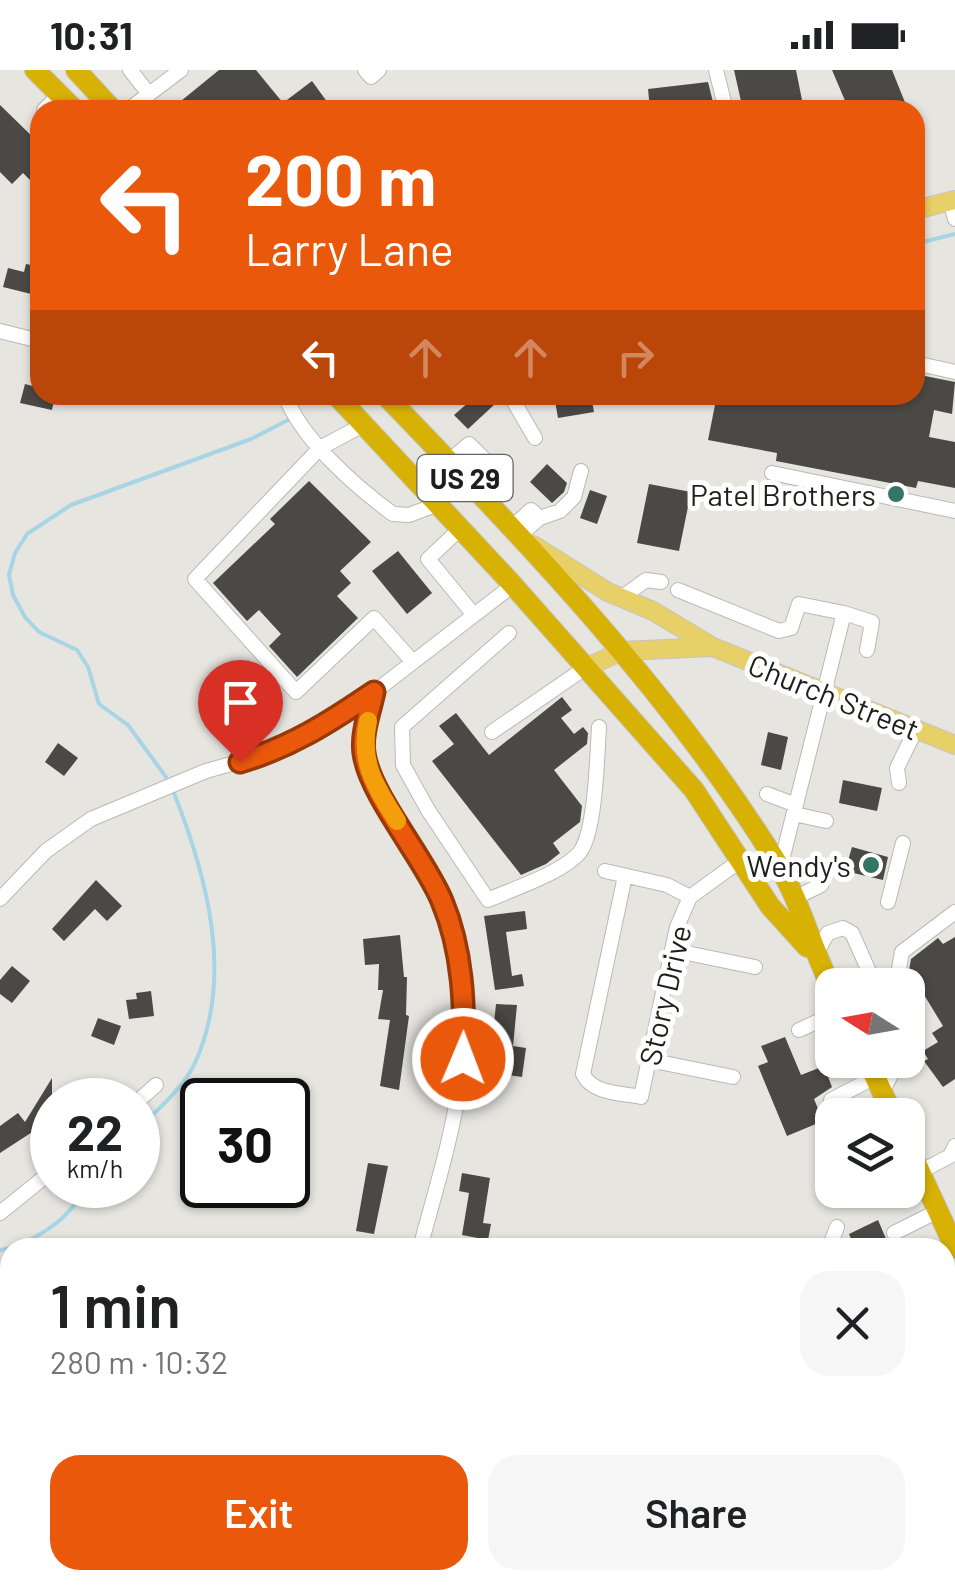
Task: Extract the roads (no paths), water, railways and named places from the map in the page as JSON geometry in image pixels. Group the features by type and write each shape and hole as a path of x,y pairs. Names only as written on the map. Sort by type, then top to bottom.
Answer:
{"highway":[{"path":"36,70 65,100"},
{"path":"79,72 105,100"},
{"name":"US 29","path":"345,405 513,585 694,790 770,906 815,956"},
{"name":"US 29","path":"395,405 519,534 684,725 780,868 821,968"},
{"path":"925,1181 945,1216"}],"main road":[{"path":"925,209 954,206"},
{"name":"Church Street","path":"519,534 621,598 714,647 955,744"},
{"name":"Church Street","path":"585,668 622,651 714,647"}],"street":[{"path":"130,70 150,94"},
{"path":"142,100 180,70"},
{"path":"365,70 370,77 379,70"},
{"path":"716,70 724,100"},
{"path":"0,331 30,338"},
{"path":"925,366 955,372"},
{"path":"290,405 320,448 392,514 409,514 438,504"},
{"path":"516,405 534,438"},
{"path":"363,424 320,448 196,579 296,692 374,618 413,662"},
{"path":"519,534 535,514 560,511 574,497 581,471"},
{"path":"772,473 955,510"},
{"path":"461,528 428,559 474,615"},
{"path":"621,598 646,580 661,582"},
{"path":"0,899 46,851 91,819 206,771 274,752 311,735 374,692 513,585"},
{"path":"678,590 778,631 790,628 799,604 844,613 872,622 867,650"},
{"path":"780,868 844,613"},
{"path":"509,633 402,727 403,765 488,900 552,871 580,851 594,804 599,727"},
{"path":"492,732 585,668"},
{"path":"374,692 364,753 386,804 442,901 459,962 465,1016 453,1125 423,1238"},
{"path":"900,783 896,768 916,729"},
{"path":"767,794 795,809 827,818"},
{"path":"888,902 903,843"},
{"name":"Story Drive","path":"625,876 582,1074 588,1084 597,1088 641,1097 677,927 690,897 741,860"},
{"path":"793,899 821,886 817,868"},
{"path":"605,872 667,884 690,897"},
{"path":"899,968 902,952 955,912"},
{"path":"815,956 828,933 843,928 852,933 867,968"},
{"path":"672,950 755,966"},
{"path":"798,1030 815,1022"},
{"path":"649,1060 733,1077"},
{"path":"835,1098 871,1078"},
{"path":"925,1169 950,1156 955,1146"},
{"path":"0,1213 30,1188"},
{"path":"894,1232 945,1216"},
{"path":"833,1238 837,1228"}],"waterway":[{"path":"925,242 955,234"},
{"path":"166,777 128,725 99,704 88,667 77,650 39,632 25,617 13,595 9,575 15,553 27,534 71,505 251,439 292,418"},
{"path":"160,1108 194,1065 213,998 212,928 206,893 174,793"},
{"path":"33,1238 72,1208"}],"place":[{"name":"Patel Brothers","path":"896,494"},
{"name":"Wendy's","path":"871,865"}]}
